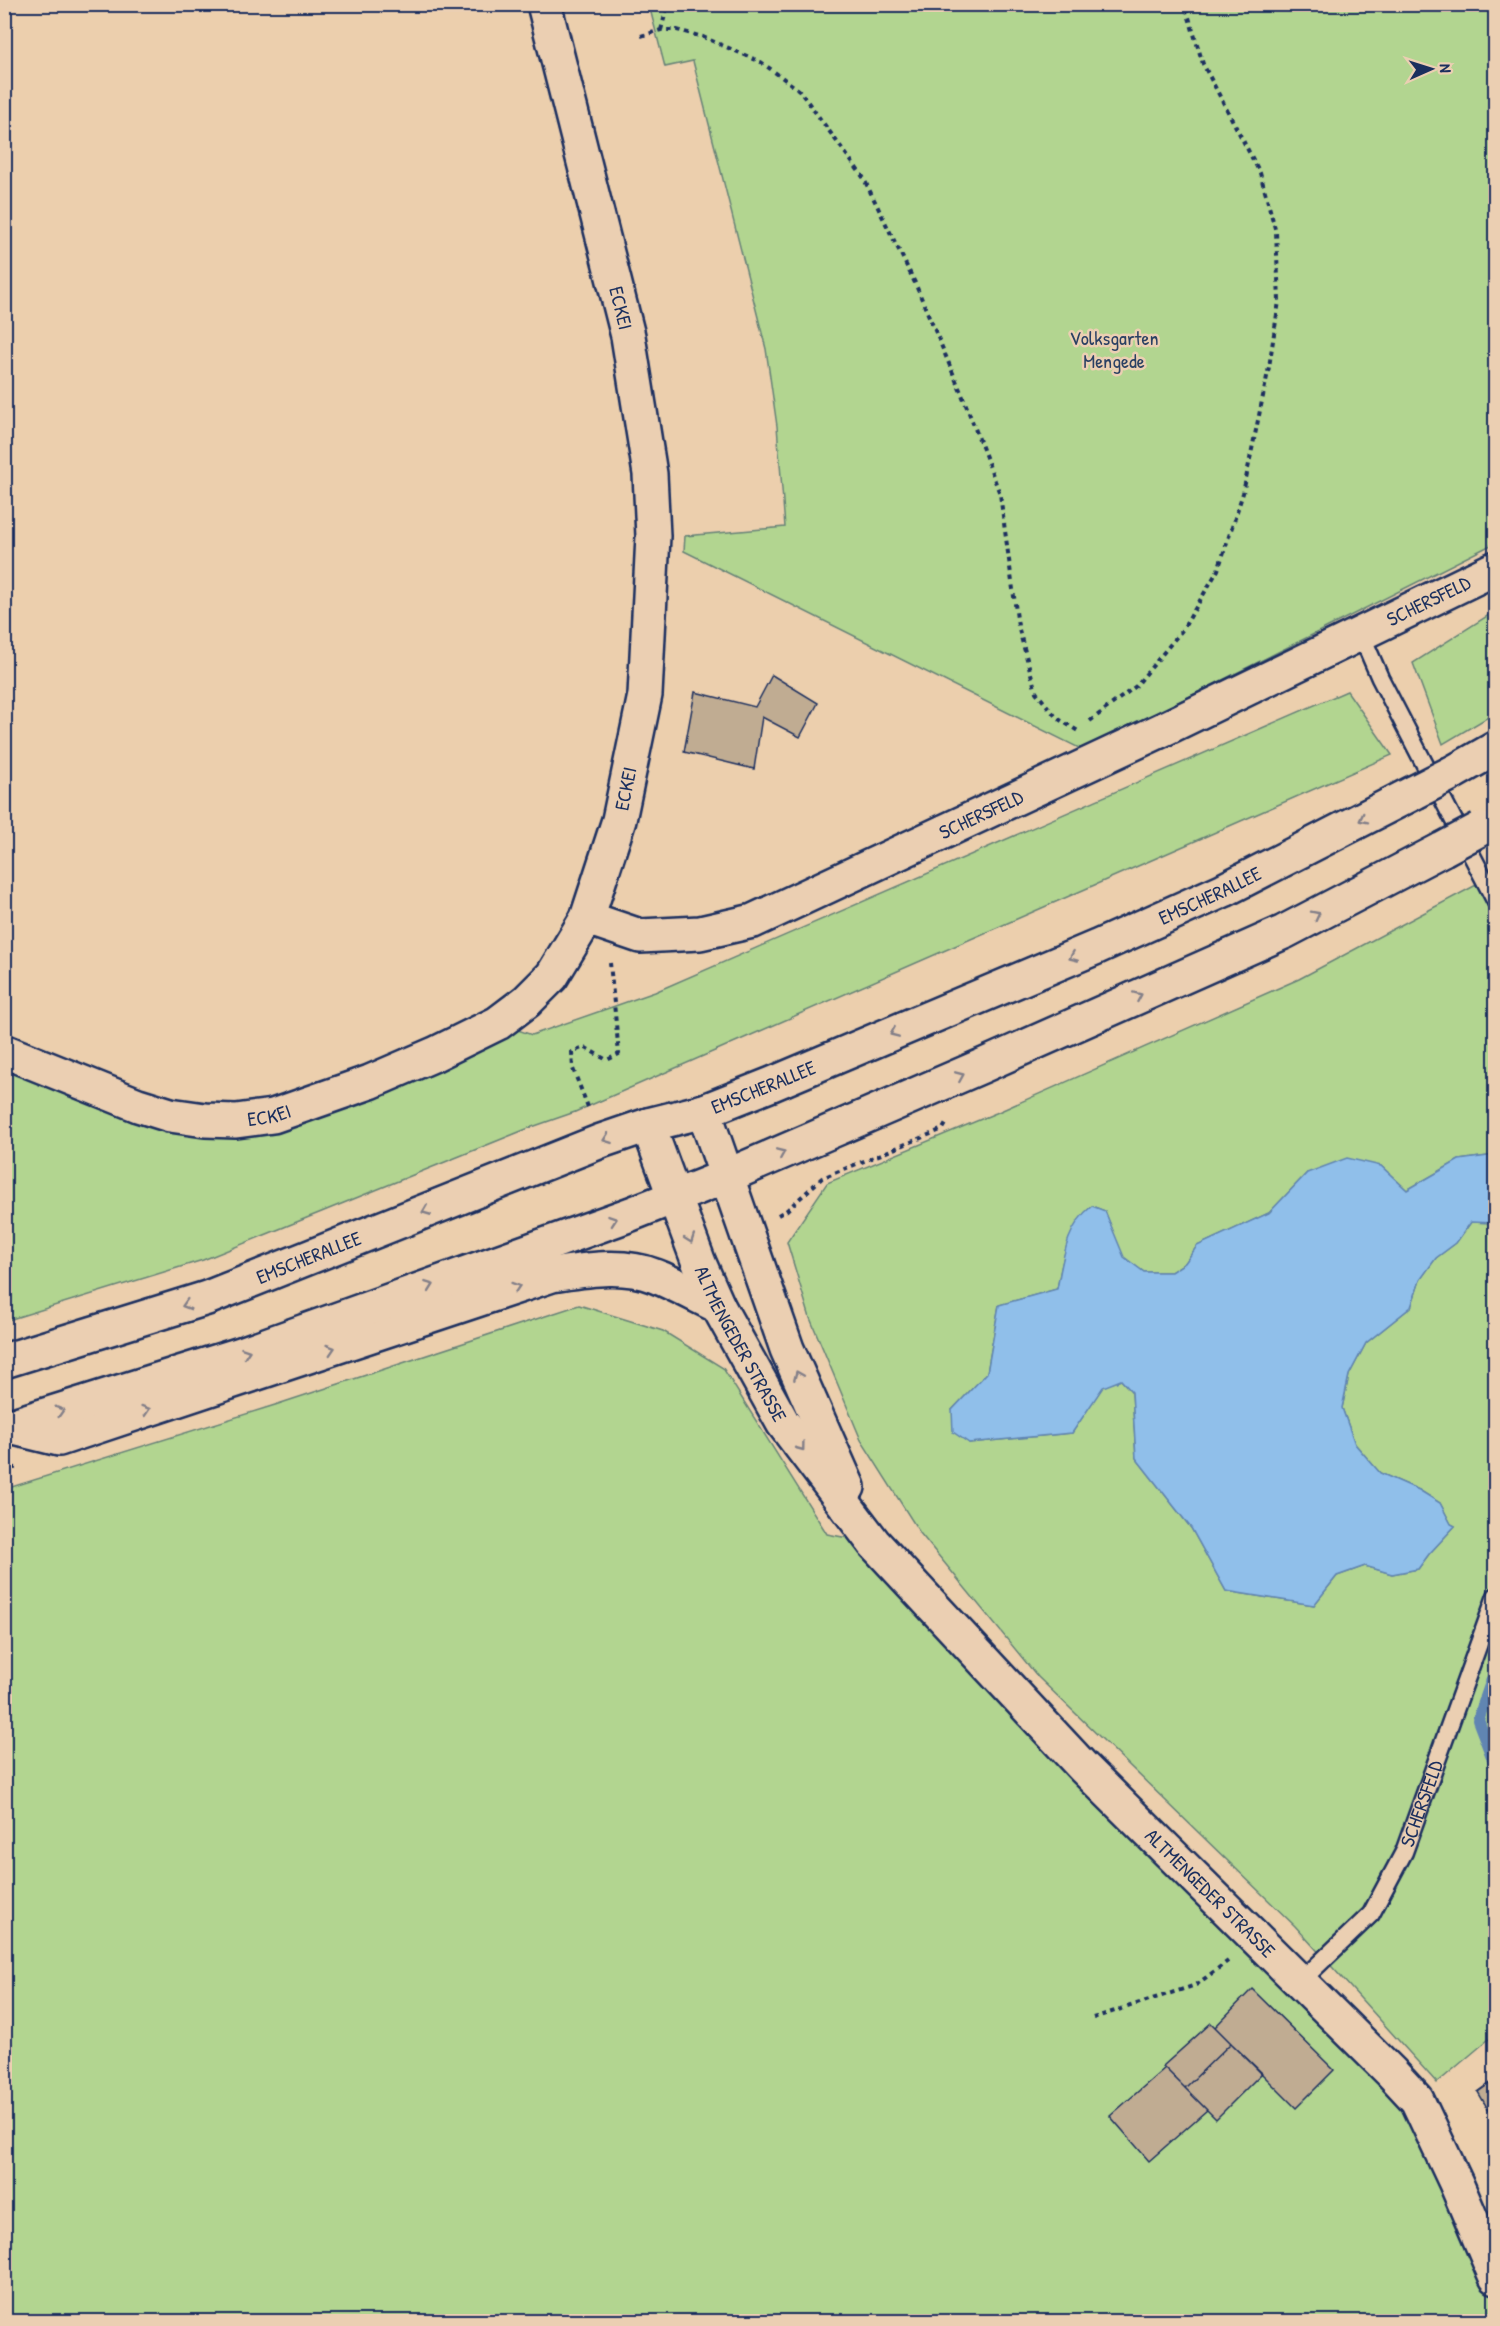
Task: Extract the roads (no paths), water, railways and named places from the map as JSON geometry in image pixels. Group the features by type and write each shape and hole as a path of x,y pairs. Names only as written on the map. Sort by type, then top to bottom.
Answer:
{"street":[{"name":"ECKEI","path":"4,1051 138,1105 170,1115 205,1120 236,1121 273,1116 370,1082 498,1023 527,1001 552,976 586,918 619,820 645,695 653,536 650,474 628,336 544,4"},
{"name":"SCHERSFELD","path":"586,918 640,936 700,933 753,921 1166,728 1496,568"},
{"name":"EMSCHERALLEE","path":"4,1361 207,1298 601,1141 648,1125 704,1111 1096,947 1224,890 1496,748"},
{"path":"7,1427 241,1354 727,1176 982,1066 1273,936 1488,824"},
{"name":"ALTMENGEDER STRASSE","path":"704,1111 787,1348 874,1543"},
{"name":"ALTMENGEDER STRASSE","path":"648,1125 699,1263 718,1306 783,1423 874,1543 1083,1767 1417,2100 1496,2277"},
{"path":"7,1427 59,1439 552,1275 582,1270 628,1269 653,1275 718,1306"}],"lane":[{"path":"1361,634 1380,678 1496,902"},
{"name":"SCHERSFELD","path":"1300,1982 1371,1914 1404,1852 1496,1596"}],"water":[{"path":"1495,1155 1495,1223 1471,1222 1456,1243 1436,1258 1420,1280 1411,1307 1366,1343 1349,1375 1342,1408 1355,1444 1380,1473 1419,1490 1440,1503 1451,1524 1455,1526 1418,1569 1392,1574 1365,1566 1337,1576 1314,1605 1226,1591 1191,1528 1136,1458 1132,1392 1121,1380 1103,1387 1072,1433 969,1443 953,1432 952,1410 987,1373 999,1305 1057,1289 1071,1233 1083,1214 1092,1206 1105,1211 1124,1257 1144,1272 1171,1272 1185,1263 1197,1246 1269,1213 1307,1173 1347,1158 1381,1166 1407,1190 1459,1160"}],"waterway":[{"path":"1496,1668 1478,1720 1496,1767"}],"park label":[{"name":"Volksgarten Mengede","path":"1114,350"}]}
